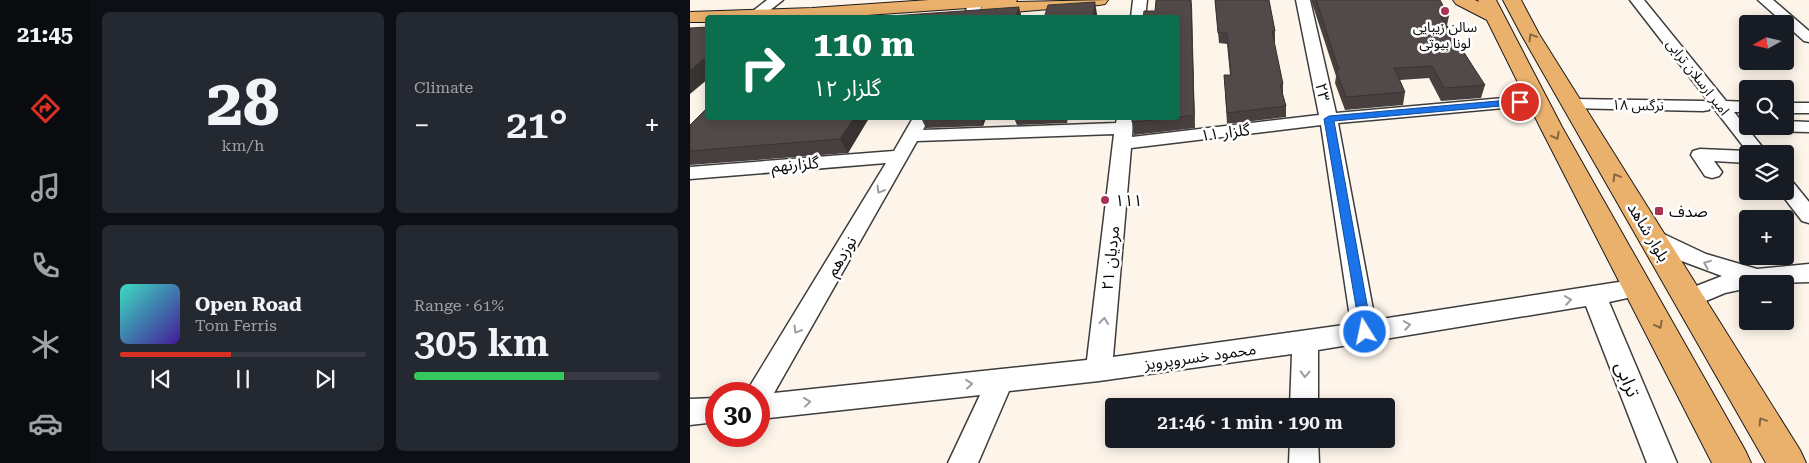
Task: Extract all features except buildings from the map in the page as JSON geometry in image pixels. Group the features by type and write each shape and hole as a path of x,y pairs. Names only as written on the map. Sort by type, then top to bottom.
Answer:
{"main road":[{"path":"755,15 1099,0"},
{"path":"1462,0 1503,5 1537,100 1732,463"},
{"name":"بلوار شاهد","path":"1503,5 1573,104 1787,463"},
{"path":"888,15 948,6"},
{"path":"690,17 705,17"},
{"path":"690,26 705,25"}],"street":[{"path":"755,15 776,0"},
{"path":"1138,15 1140,0"},
{"name":"۲۳","path":"1303,0 1329,119 1365,332"},
{"name":"امیر ارسلان ترابی","path":"1637,0 1712,106 1739,124"},
{"path":"1765,0 1809,38"},
{"name":"گلزار ۱۱","path":"916,127 1123,130 1329,119 1537,100"},
{"name":"نرگس ۱۸","path":"1573,104 1739,107"},
{"path":"1794,108 1809,108"},
{"name":"نوزدهم","path":"766,382 916,127"},
{"path":"1794,127 1809,127"},
{"name":"۲۱ مردیان","path":"1100,370 1123,130"},
{"path":"1712,172 1700,155 1739,157"},
{"name":"گلزارنهم","path":"690,173 900,156"},
{"path":"1794,197 1809,216"},
{"path":"1651,236 1682,254 1718,268 1746,275"},
{"path":"1782,275 1809,273"},
{"path":"1689,299 1712,287 1739,281"},
{"name":"محمود خسروپرویز","path":"770,406 1100,370 1306,342 1638,288"},
{"name":"ترابی","path":"1594,295 1662,463"},
{"path":"1304,398 1306,342"},
{"path":"964,463 1000,381"},
{"path":"690,412 705,411"},
{"path":"1304,448 1304,463"}],"place":[{"name":"سالن زیبایی لونا بیوتی","path":"1445,11"},
{"name":"۱۱۱","path":"1105,200"},
{"name":"صدف","path":"1659,211"}],"route":[{"path":"1365,332 1329,119 1520,102"}]}
